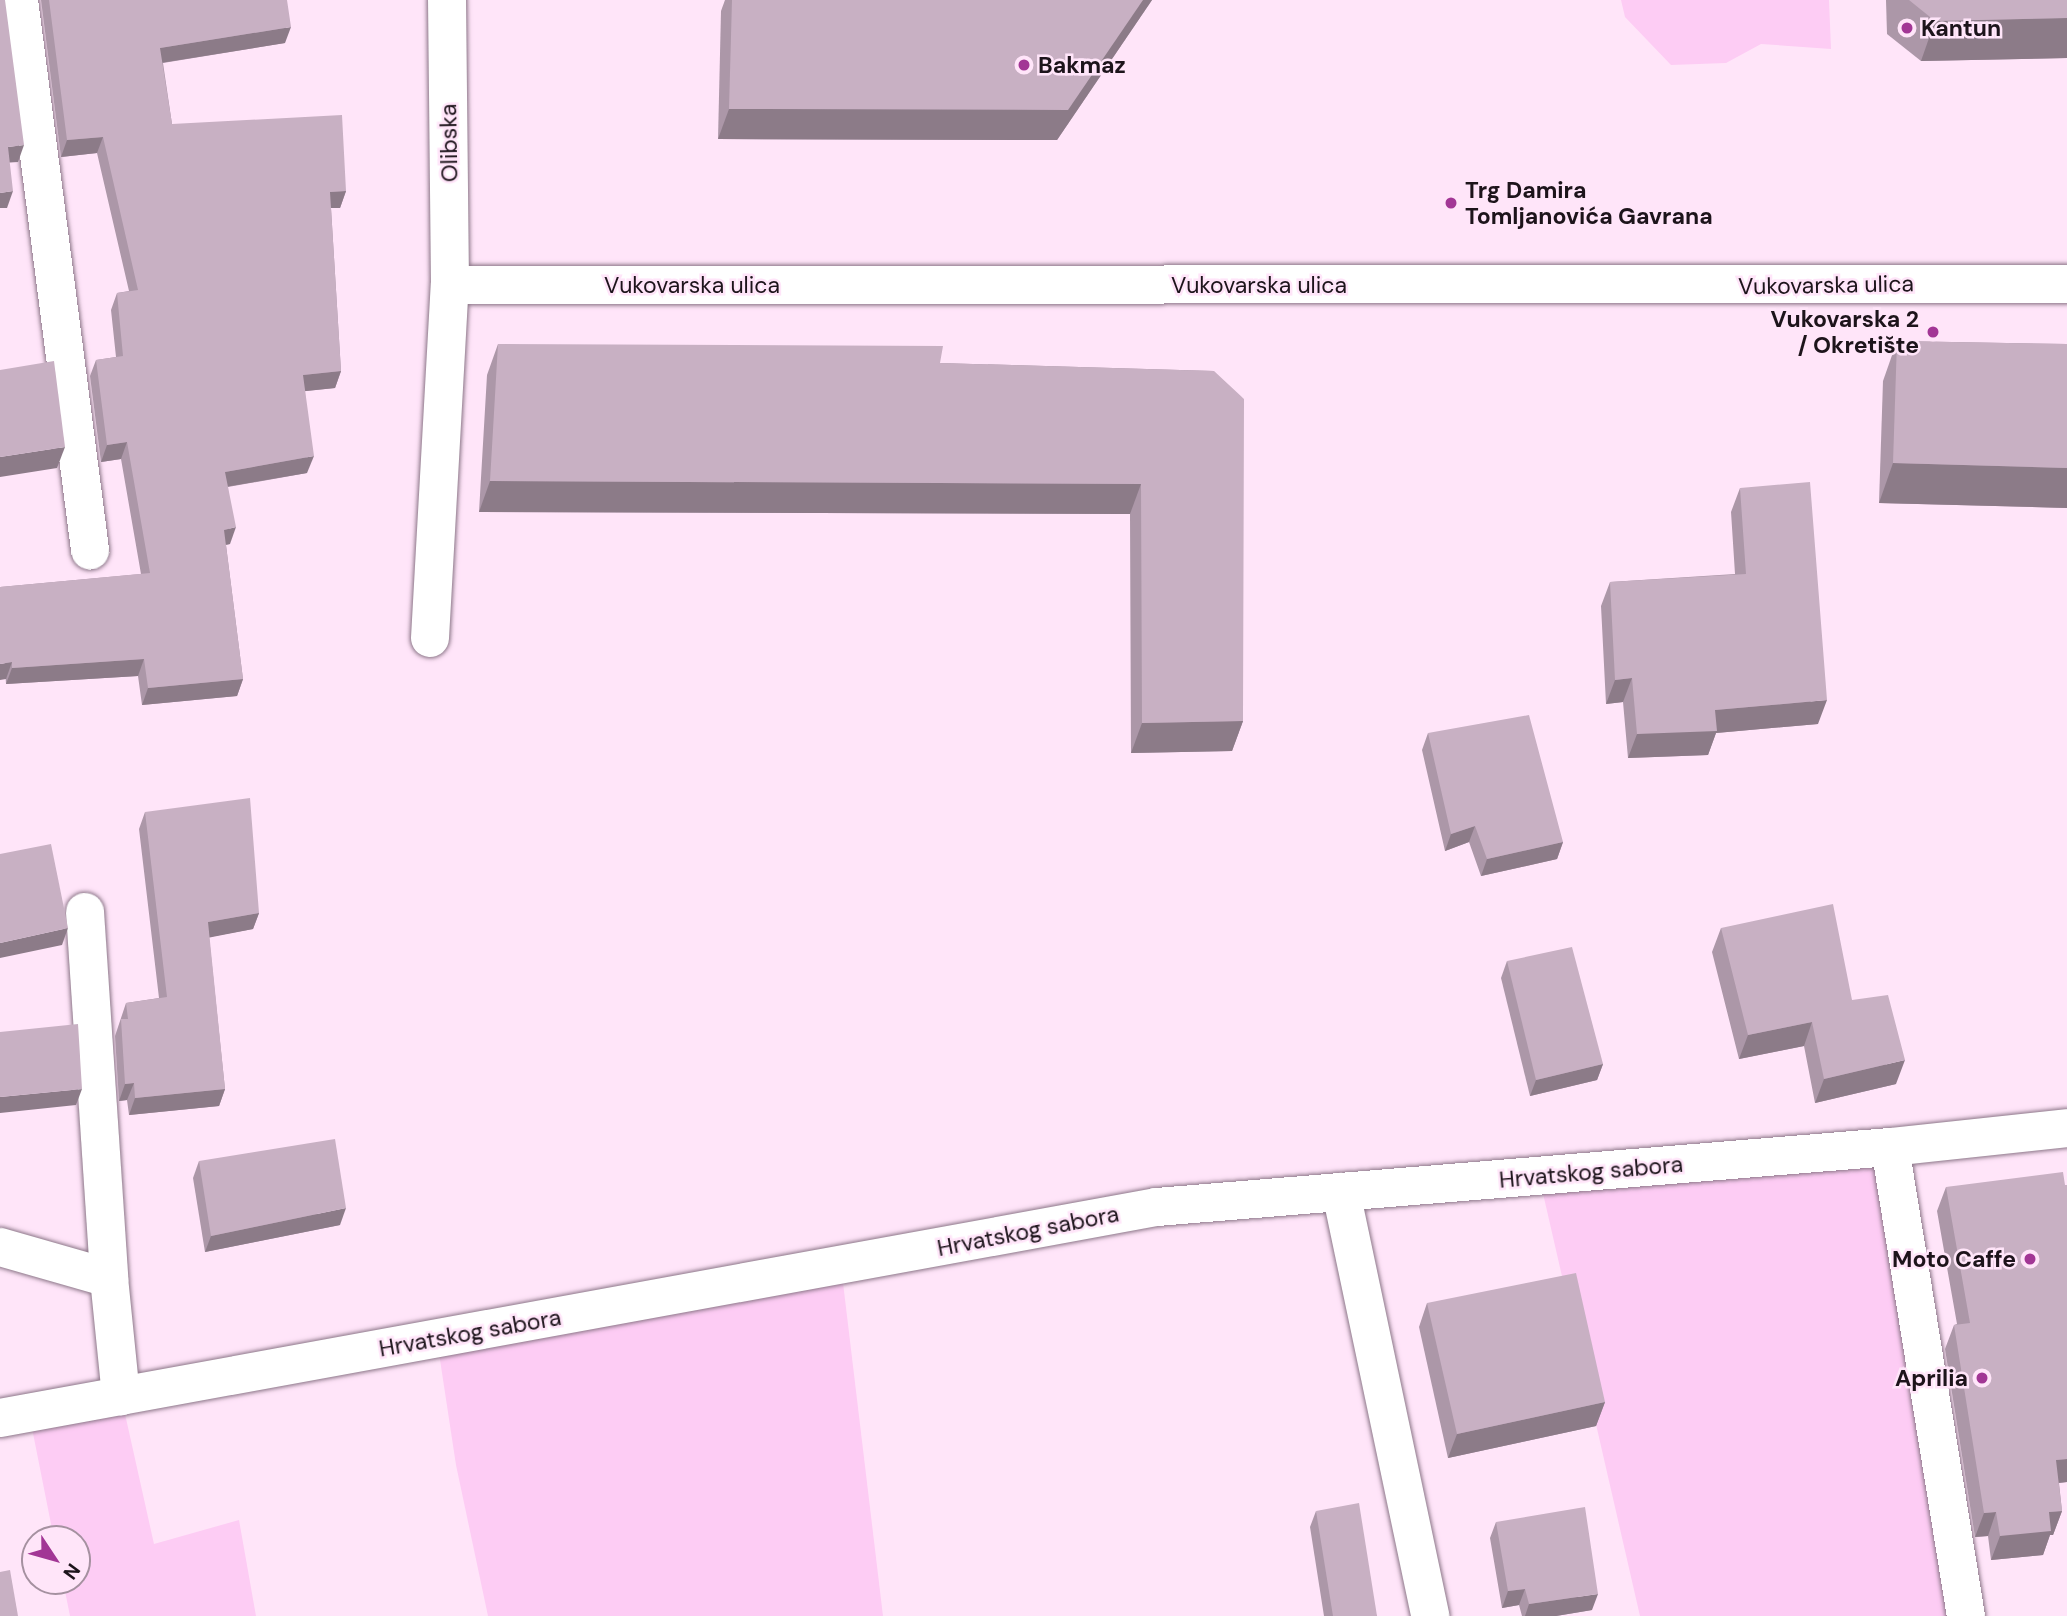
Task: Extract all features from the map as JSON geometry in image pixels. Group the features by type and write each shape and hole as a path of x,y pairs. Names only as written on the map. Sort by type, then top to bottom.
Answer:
{"street":[{"path":"19,0 90,550"},
{"name":"Olibska","path":"430,638 450,285 447,0"},
{"name":"Vukovarska ulica","path":"450,285 2067,284"},
{"path":"85,912 109,1278 121,1396"},
{"name":"Hrvatskog sabora","path":"0,1419 1157,1207 1890,1147 2067,1128"},
{"path":"1890,1147 1966,1616"},
{"path":"1341,1192 1430,1616"},
{"path":"0,1247 109,1278"}],"shaded area":[{"path":"1621,0 1829,0 1831,49 1761,44 1726,63 1671,65 1625,17"},
{"path":"1890,1147 1959,1616 1640,1616 1539,1176"},
{"path":"841,1266 883,1616 488,1616 456,1465 437,1340"},
{"path":"121,1396 154,1544 239,1520 256,1616 70,1616 66,1595 91,1595 91,1525 51,1525 29,1413"}],"building":[{"path":"0,0 5,0 24,145 8,147 13,191 0,193"},
{"path":"49,0 287,0 291,27 160,48 172,124 342,115 346,191 330,192 341,371 303,375 314,456 225,472 236,527 224,530 243,679 148,688 144,659 12,668 12,662 0,664 0,587 150,573 127,442 107,445 96,360 123,356 117,293 138,290 103,137 67,140"},
{"path":"732,0 1143,0 1068,110 729,109"},
{"path":"1909,0 2067,0 2067,18 1935,21"},
{"path":"1897,341 2067,344 2067,468 1893,463"},
{"path":"498,344 943,346 940,363 1214,371 1244,399 1243,721 1142,723 1141,484 490,481"},
{"path":"54,361 65,447 0,457 0,370"},
{"path":"1810,482 1827,700 1715,710 1717,731 1637,734 1632,678 1615,680 1610,582 1746,574 1740,488"},
{"path":"1529,715 1563,842 1487,859 1475,826 1451,834 1428,733"},
{"path":"250,798 259,913 208,922 225,1089 135,1098 134,1083 125,1084 121,1019 128,1019 126,1003 167,997 145,812"},
{"path":"51,844 68,928 0,943 0,854"},
{"path":"1833,904 1852,1000 1888,995 1905,1060 1824,1079 1812,1022 1748,1035 1721,928"},
{"path":"1572,947 1603,1064 1536,1080 1507,961"},
{"path":"78,1024 82,1089 0,1097 0,1032"},
{"path":"335,1139 346,1208 211,1236 199,1161"},
{"path":"2063,1172 2067,1185 2067,1459 2056,1460 2062,1511 2049,1512 2051,1531 2000,1536 1996,1512 1984,1513 1954,1325 1970,1323 1946,1187"},
{"path":"1576,1273 1605,1402 1457,1434 1427,1303"},
{"path":"1359,1503 1377,1616 1333,1616 1316,1511"},
{"path":"1585,1507 1598,1594 1529,1604 1525,1589 1508,1591 1496,1522"},
{"path":"10,1570 18,1616 0,1616 0,1572"}],"place":[{"name":"Kantun","path":"1907,28"},
{"name":"Bakmaz","path":"1024,65"},
{"name":"Trg Damira Tomljanovića Gavrana","path":"1451,203"},
{"name":"Vukovarska 2 / Okretište","path":"1933,332"},
{"name":"Moto Caffe","path":"2030,1259"},
{"name":"Aprilia","path":"1982,1378"}]}
